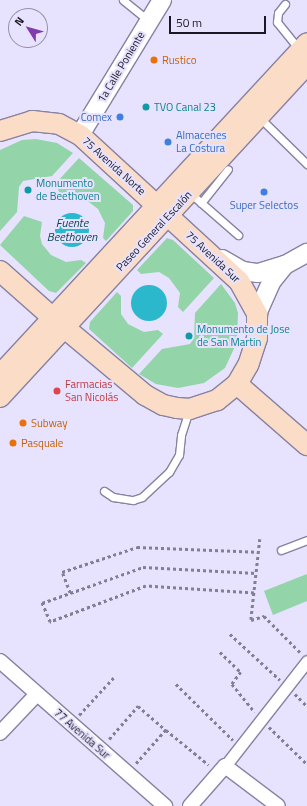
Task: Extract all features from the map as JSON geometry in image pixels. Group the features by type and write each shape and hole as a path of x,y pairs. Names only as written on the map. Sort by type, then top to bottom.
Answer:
{"main road":[{"name":"Paseo General Escalón","path":"163,211 195,198 305,52"},
{"name":"Paseo General Escalón","path":"0,397 59,323 163,211 305,52"},
{"name":"75 Avenida Norte","path":"0,131 32,121 59,124 80,135 163,211"},
{"name":"75 Avenida Sur","path":"59,323 145,395 163,405 190,408 217,400 237,384 248,365 257,338 257,314 240,281 163,211"},
{"path":"0,271 59,323"},
{"name":"Paseo General Escalón","path":"0,375 59,323"},
{"path":"237,384 307,445"}],"street":[{"name":"1a Calle Poniente","path":"80,135 162,0"},
{"path":"210,254 250,273 264,272 285,265 307,252"},
{"path":"257,314 272,282 285,265"},
{"path":"190,806 222,770 307,660"},
{"name":"77 Avenida Sur","path":"0,661 36,695 165,806"},
{"path":"0,733 36,695"},
{"path":"222,770 278,806"}],"lane":[{"path":"122,0 149,21"},
{"path":"285,4 278,13 277,22 305,52"},
{"path":"258,116 307,164"},
{"path":"228,169 195,198 238,235"},
{"path":"104,492 113,497 133,500 142,497 169,472 178,455 181,435 190,408"},
{"path":"281,550 307,540"}],"path":[{"path":"260,539 251,620 264,616 307,660"},
{"path":"70,593 62,572 137,547 259,552"},
{"path":"254,593 146,586 50,622 42,603 143,567 257,573"},
{"path":"230,634 307,706"},
{"path":"71,725 115,676"},
{"path":"176,684 240,747"},
{"path":"99,749 138,706 166,730 222,770"},
{"path":"127,773 166,730"}],"green space":[{"path":"36,139 57,143 73,153 52,176 23,181 19,187 17,212 0,231 0,150 22,140"},
{"path":"79,158 133,205 133,211 106,241 103,238 105,223 98,209 85,199 62,201 56,183"},
{"path":"24,216 42,222 40,236 42,244 51,255 66,262 81,260 86,263 56,293 49,291 0,245"},
{"path":"167,238 173,240 214,278 183,312 178,307 180,293 169,278 159,272 141,274 137,270"},
{"path":"221,284 235,303 238,313 237,342 225,368 204,383 178,388 156,384 139,374 162,349 190,344 194,338 195,313"},
{"path":"117,292 121,296 121,314 128,324 144,332 158,330 163,334 132,368 89,329 90,322"},
{"path":"307,574 307,601 273,615 264,591"}],"water":[{"name":"Fuente Beethoven","path":"69,213 75,213 79,214 86,220 89,230 88,237 82,244 75,247 69,247 65,246 58,240 55,233 55,227 56,223 62,216"},
{"path":"153,285 162,290 166,296 166,310 162,316 153,321 145,321 136,316 132,310 131,299 136,290 142,286"}],"place":[{"name":"Rustico","path":"154,60"},
{"name":"TVO Canal 23","path":"146,107"},
{"name":"Comex","path":"120,117"},
{"name":"Almacenes La Costura","path":"168,142"},
{"name":"Monumento de Beethoven","path":"28,190"},
{"name":"Super Selectos","path":"264,192"},
{"name":"Monumento de Jose de San Martin","path":"189,336"},
{"name":"Farmacias San Nicolás","path":"57,391"},
{"name":"Subway","path":"23,423"},
{"name":"Pasquale","path":"13,443"}]}
